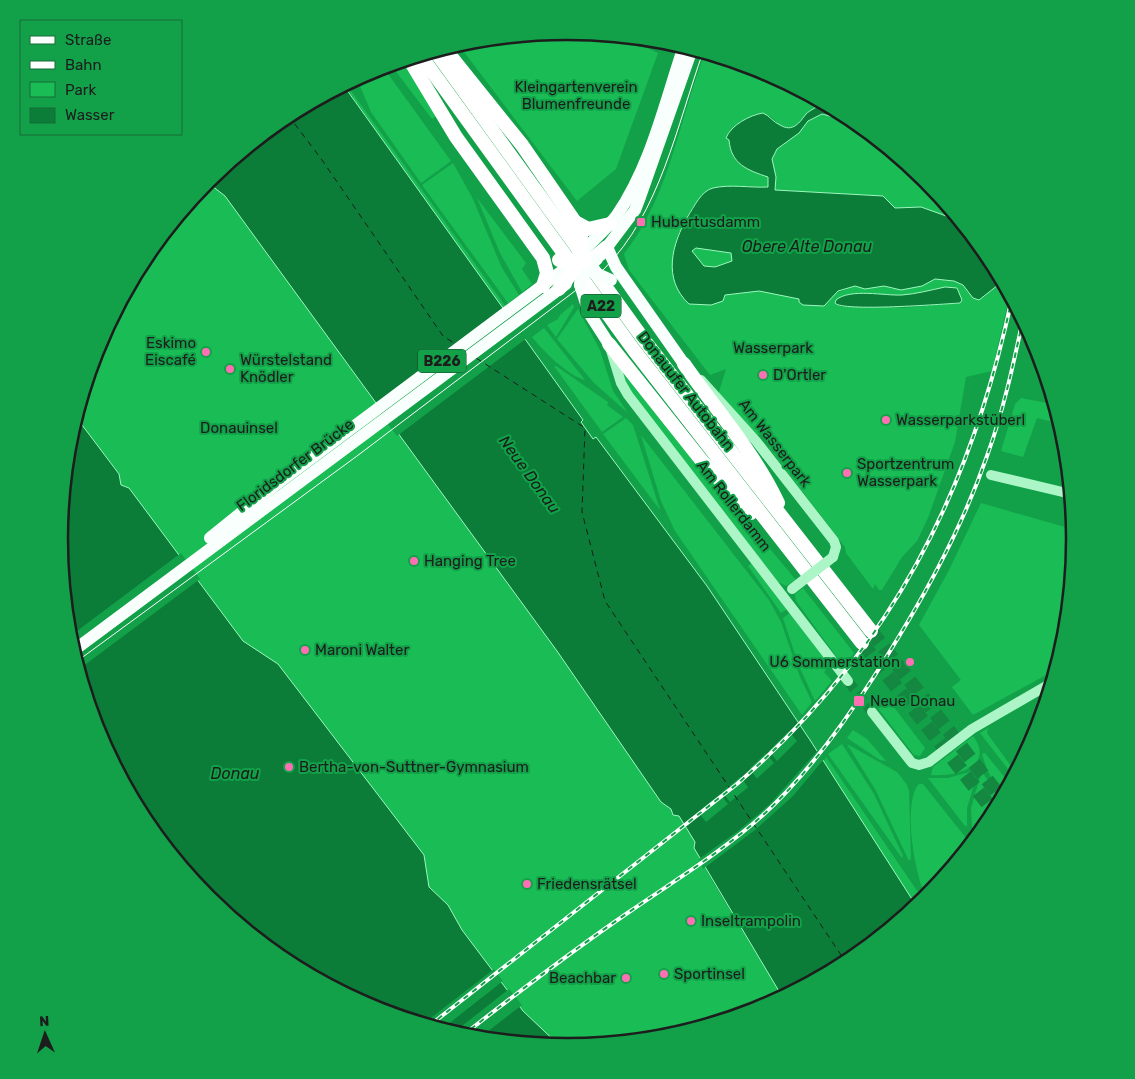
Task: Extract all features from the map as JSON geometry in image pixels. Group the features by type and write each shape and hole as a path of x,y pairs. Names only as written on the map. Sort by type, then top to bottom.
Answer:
{"highway":[{"path":"449,55 517,138 575,222 588,229 596,229 610,224"},
{"name":"Donauufer Autobahn","path":"439,57 644,340 871,631"},
{"name":"Donauufer Autobahn","path":"424,62 622,334 862,643"},
{"path":"413,65 456,137 528,235 546,264 547,273 543,286"},
{"path":"575,222 577,269"},
{"path":"528,235 548,254 577,269"},
{"path":"577,269 607,247"},
{"path":"609,344 726,489 790,551"},
{"path":"684,364 768,482 791,528"}],"main road":[{"path":"577,269 603,237 624,204 640,172 681,54"},
{"path":"684,364 612,261 607,247 635,210 690,55"},
{"path":"577,269 611,280 648,315"},
{"path":"577,269 592,318 609,344"},
{"name":"B226","path":"533,301 543,286 577,269"},
{"name":"B226","path":"533,301 577,269"},
{"name":"Floridsdorfer Brücke","path":"80,645 214,540 533,301"},
{"name":"Floridsdorfer Brücke","path":"78,636 214,540"}],"street":[{"name":"Am Rollerdamm","path":"609,344 621,383 628,395 788,592 848,681"},
{"name":"Am Wasserpark","path":"684,364 718,395 834,541 834,552 788,592"},
{"path":"991,475 1065,492"},
{"path":"872,712 912,763 919,765 929,762 972,729 1044,687"}],"green space":[{"name":"Kleingartenverein Blumenfreunde","path":"568,40 633,44 658,53 616,169 577,201 464,51 502,44"},
{"name":"Wasserpark","path":"703,59 759,78 817,107 794,126 782,127 770,116 755,114 729,132 731,151 738,163 751,171 768,177 768,187 725,186 713,188 701,196 690,211 682,227 676,241 725,295 759,291 800,299 832,295 855,286 877,288 884,286 893,289 935,279 954,281 963,285 973,298 981,299 997,286 1008,305 992,371 966,377 955,442 928,518 917,541 902,557 882,590 879,590 875,584 873,589 846,553 845,547 769,448 774,436 750,434 718,395 726,369 710,375 629,270 624,254 640,231 652,207 672,156","holes":["945,287 958,288 960,303 903,308 874,306 842,307 835,303 836,300 850,295 902,295"]},
{"path":"409,66 436,116 432,119 396,71"},
{"path":"388,74 451,161 421,183 371,112 360,86"},
{"path":"351,90 506,307 503,309 348,91"},
{"path":"822,114 833,117 845,124 897,164 921,186 949,217 920,207 895,208 883,196 775,190 776,177 772,159 777,149 799,133 808,121"},
{"path":"453,163 472,197 502,268 519,295 508,303 422,185"},
{"name":"Donauinsel","path":"213,187 225,196 557,651 661,801 671,809 673,815 679,816 695,842 696,850 711,879 779,991 728,1012 697,1022 665,1029 633,1035 600,1038 552,1039 523,1011 462,930 448,905 429,887 424,855 278,664 243,641 129,488 121,485 119,474 82,425 95,379 106,348 120,319 152,262 171,235"},
{"path":"477,198 526,263 522,269 532,284 522,292 500,253"},
{"path":"696,248 732,253 732,261 715,267 704,266 692,251"},
{"path":"573,304 574,307 556,337 547,325 558,319"},
{"path":"578,309 600,350 613,391 628,413 594,383 557,339"},
{"path":"544,328 585,380 571,374 549,356 532,337"},
{"path":"554,366 608,402 607,405 623,417 602,432"},
{"path":"622,367 675,435 796,580 786,586 778,582 626,385 619,370"},
{"path":"1021,398 1048,403 1053,422 1037,418 1023,457 1001,451 1015,404"},
{"path":"626,418 633,425 660,510 603,434"},
{"path":"641,435 769,600 781,622 800,677 812,702 802,715 675,531 661,501"},
{"path":"981,503 1067,528 1063,605 1048,674 973,715 952,687 961,680 919,625 948,572"},
{"path":"753,562 789,608 781,613 748,566"},
{"path":"803,588 854,653 844,667 796,601 795,594"},
{"path":"791,612 831,664 824,672 832,681 815,701 799,666 783,618"},
{"path":"880,702 890,702 925,748 920,756 914,755 877,707"},
{"path":"988,728 987,733 1011,767 1009,771 980,733"},
{"path":"853,730 867,739 886,761 880,760 847,738"},
{"path":"973,736 979,747 979,755 976,762 960,772 931,775 933,767"},
{"path":"842,744 874,794 903,856 902,858 828,754"},
{"path":"847,744 897,772 907,785 909,791 911,858 909,861 875,789"},
{"path":"985,753 1005,778 999,791 987,770 982,754"},
{"path":"826,757 919,894 913,901 825,768 823,763"},
{"path":"973,771 977,772 977,775 967,808 967,826 965,826 928,778 948,778"},
{"path":"983,773 997,795 974,830 972,829 971,808 981,774"},
{"path":"919,784 923,784 967,839 924,890 918,875 912,840 911,806 914,793"}],"water":[{"name":"Neue Donau","path":"348,92 583,420 581,422 593,439 596,437 707,586 810,740 913,900 872,936 845,955 779,991 694,848 695,842 679,816 673,815 671,809 661,802 557,651 225,196 213,187 238,164 290,124"},
{"name":"Obere Alte Donau","path":"817,107 833,117 822,114 808,121 799,133 777,149 772,159 776,177 775,190 883,196 895,208 921,207 949,217 964,235 997,286 979,300 973,298 963,285 954,281 935,279 922,286 901,290 884,286 865,289 855,286 838,291 824,306 803,305 799,302 799,299 759,291 725,295 723,301 711,305 689,304 675,284 672,261 682,227 695,204 705,192 713,188 726,186 768,187 768,177 747,169 733,155 729,140 726,138 728,133 741,121 763,113 780,125 789,128 796,126 808,113","holes":["696,248 731,253 732,261 715,267 704,266 692,251"]},
{"path":"945,287 957,288 962,300 960,303 855,307 842,306 835,303 842,296 850,294 902,295"},
{"name":"Donau","path":"82,425 119,474 121,485 129,488 243,641 278,664 424,855 429,887 448,905 462,930 523,1011 552,1039 502,1035 470,1029 438,1022 376,1001 318,972 263,936 214,893 171,844 135,789 106,731 85,669 78,637 72,605 68,540 72,474"}],"pier":[{"path":"505,308 527,338 397,436 374,406"},
{"path":"181,553 200,579 84,665 77,631"},
{"path":"789,731 797,741 777,761 769,751"},
{"path":"818,750 824,759 793,796 755,830 703,869 699,859 738,831 769,805"},
{"path":"766,753 774,763 753,782 746,772"},
{"path":"744,774 752,784 730,802 722,792"},
{"path":"720,794 728,804 706,822 698,812"},
{"path":"494,969 503,981 448,1024 429,1019"},
{"path":"509,989 522,1005 487,1032 461,1027"}],"waterway":[{"name":"Neue Donau","path":"733,756 764,799"}],"ferry route":[{"path":"293,122 322,160 443,336 454,343"},
{"path":"476,358 585,428 582,512 605,601 842,957"}],"tunnel":[{"path":"871,631 997,793"},
{"path":"862,643 990,806"},
{"path":"848,681 872,712"}],"tram line":[{"path":"82,657 357,456 604,269 623,247 653,195 665,167 701,58"}],"railway":[{"path":"435,1021 737,784 791,733 839,680 880,623 916,565 947,503 973,438 994,370 1009,308"},
{"path":"471,1029 566,957 748,828 779,800 824,749 863,694 907,623 951,541 976,485 998,423 1020,330"}],"place":[{"name":"Hubertusdamm","path":"641,222"},
{"name":"Eskimo Eiscafé","path":"206,352"},
{"name":"Würstelstand Knödler","path":"230,369"},
{"name":"D'Ortler","path":"763,375"},
{"name":"Wasserparkstüberl","path":"886,420"},
{"name":"Sportzentrum Wasserpark","path":"847,473"},
{"name":"Hanging Tree","path":"414,561"},
{"name":"Maroni Walter","path":"305,650"},
{"name":"U6 Sommerstation","path":"910,662"},
{"name":"Neue Donau","path":"859,701"},
{"name":"Bertha-von-Suttner-Gymnasium","path":"289,767"},
{"name":"Friedensrätsel","path":"527,884"},
{"name":"Inseltrampolin","path":"691,921"},
{"name":"Sportinsel","path":"664,974"},
{"name":"Beachbar","path":"626,978"}]}
